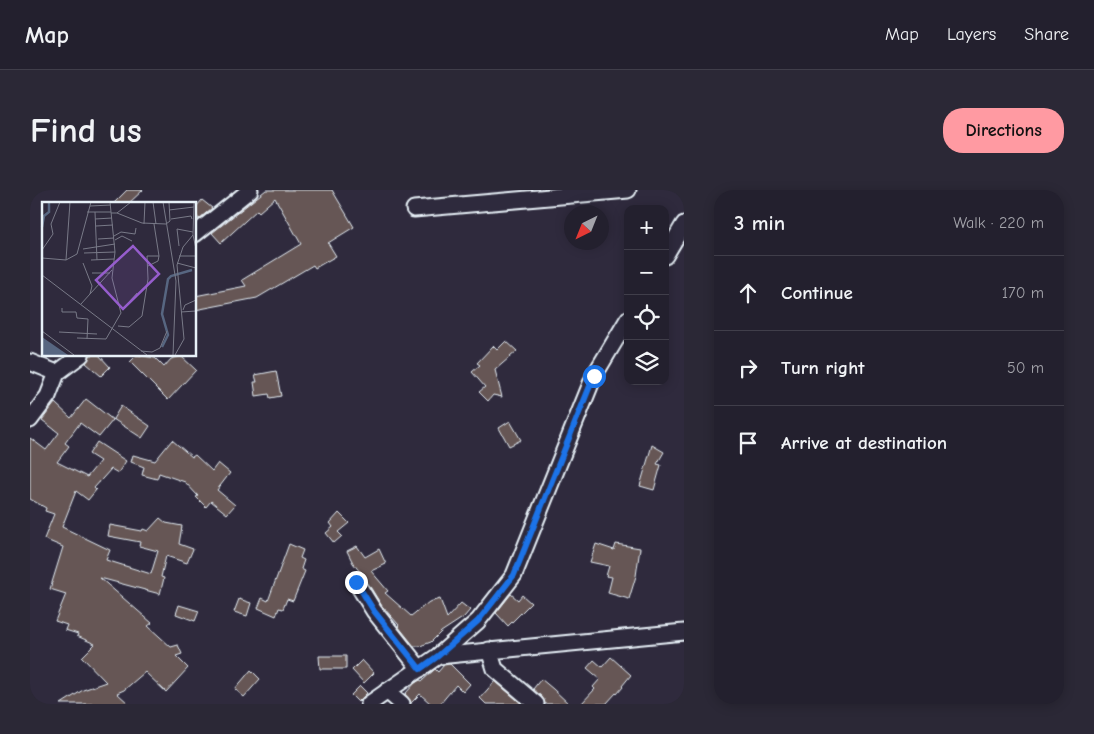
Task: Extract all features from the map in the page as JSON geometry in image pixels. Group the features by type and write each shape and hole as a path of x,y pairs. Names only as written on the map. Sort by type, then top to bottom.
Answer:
{"street":[{"path":"196,233 250,190"},
{"path":"414,209 628,190"},
{"path":"669,250 684,224"},
{"path":"369,704 438,656 478,621 514,575 594,376 624,326"},
{"path":"30,420 48,396 57,373 80,356"},
{"path":"30,362 57,373"},
{"path":"356,582 374,611 420,669"},
{"path":"438,656 684,632"},
{"path":"455,641 495,669 536,704"},
{"path":"489,650 495,669"},
{"path":"387,691 402,704"}],"building":[{"path":"127,190 143,190 130,202 115,202"},
{"path":"266,190 332,190 354,227 328,243 336,256 315,268 313,265 257,298 196,310 196,296 246,286 242,280 301,244 275,198 259,212 257,210 221,243 212,233"},
{"path":"202,200 212,208 199,219 196,215 196,207"},
{"path":"506,341 517,351 495,370 502,397 493,395 488,401 479,392 485,387 472,372 480,365 477,363 493,346 497,350"},
{"path":"90,356 100,356 110,367 101,376 86,363"},
{"path":"136,356 143,356 155,358 164,367 171,359 181,356 196,370 168,400 130,362"},
{"path":"276,371 281,396 270,398 269,394 256,396 254,382 257,382 255,375"},
{"path":"86,399 113,420 99,437 80,423 65,443 69,446 57,462 87,477 100,461 89,454 97,442 126,461 118,473 111,469 94,488 96,490 88,500 76,491 62,527 110,550 106,560 151,574 158,551 139,546 140,542 108,536 110,525 148,531 160,518 166,523 182,526 179,544 193,549 187,563 166,556 161,577 164,578 160,594 100,578 152,623 148,626 171,647 178,645 182,654 176,656 188,668 166,692 145,672 124,690 117,693 129,704 61,704 83,690 106,682 82,657 95,644 77,636 78,634 65,630 67,625 55,621 66,594 50,589 63,547 44,539 54,514 45,511 46,508 30,499 30,438 46,450 59,433 42,420 55,403 71,418"},
{"path":"121,406 150,426 142,438 113,419"},
{"path":"510,421 521,440 509,446 499,428"},
{"path":"172,440 192,457 195,455 212,471 218,463 230,473 217,490 235,505 227,514 211,501 206,507 185,482 159,473 157,479 142,475 144,467 131,462 133,455 155,461"},
{"path":"652,445 664,452 657,464 661,465 654,490 640,486"},
{"path":"339,513 349,523 338,532 342,536 334,543 326,533 333,527 330,523"},
{"path":"289,544 303,550 300,558 304,560 301,569 305,571 293,601 287,599 283,609 279,608 276,616 258,608 262,598 268,601"},
{"path":"596,544 614,550 616,544 640,548 636,576 629,599 608,593 612,577 606,576 609,566 590,562"},
{"path":"357,546 365,557 379,549 386,564 371,571 388,591 385,593 411,616 429,602 440,599 447,618 461,603 470,610 464,617 441,632 431,642 414,646 382,606 353,563 347,551"},
{"path":"511,594 518,600 522,595 531,603 508,626 496,613"},
{"path":"239,599 251,603 247,616 234,612"},
{"path":"179,605 199,611 195,621 176,614"},
{"path":"319,656 346,656 346,669 320,669"},
{"path":"611,657 631,675 617,694 606,704 581,704 595,689 593,687 600,679 587,668 594,660 602,667"},
{"path":"362,660 374,673 364,683 352,670"},
{"path":"450,664 470,684 463,692 456,685 440,704 431,704 420,694 411,703 405,694 415,683 420,680 422,681 435,669 438,672 444,665"},
{"path":"251,670 260,679 244,697 235,689"},
{"path":"541,679 569,704 545,704 542,697 533,689"},
{"path":"495,681 522,704 486,704 480,698"},
{"path":"360,686 367,693 358,702 351,695"}],"route":[{"path":"356,582 374,611 420,669 438,656 478,621 514,575 594,376"}]}
